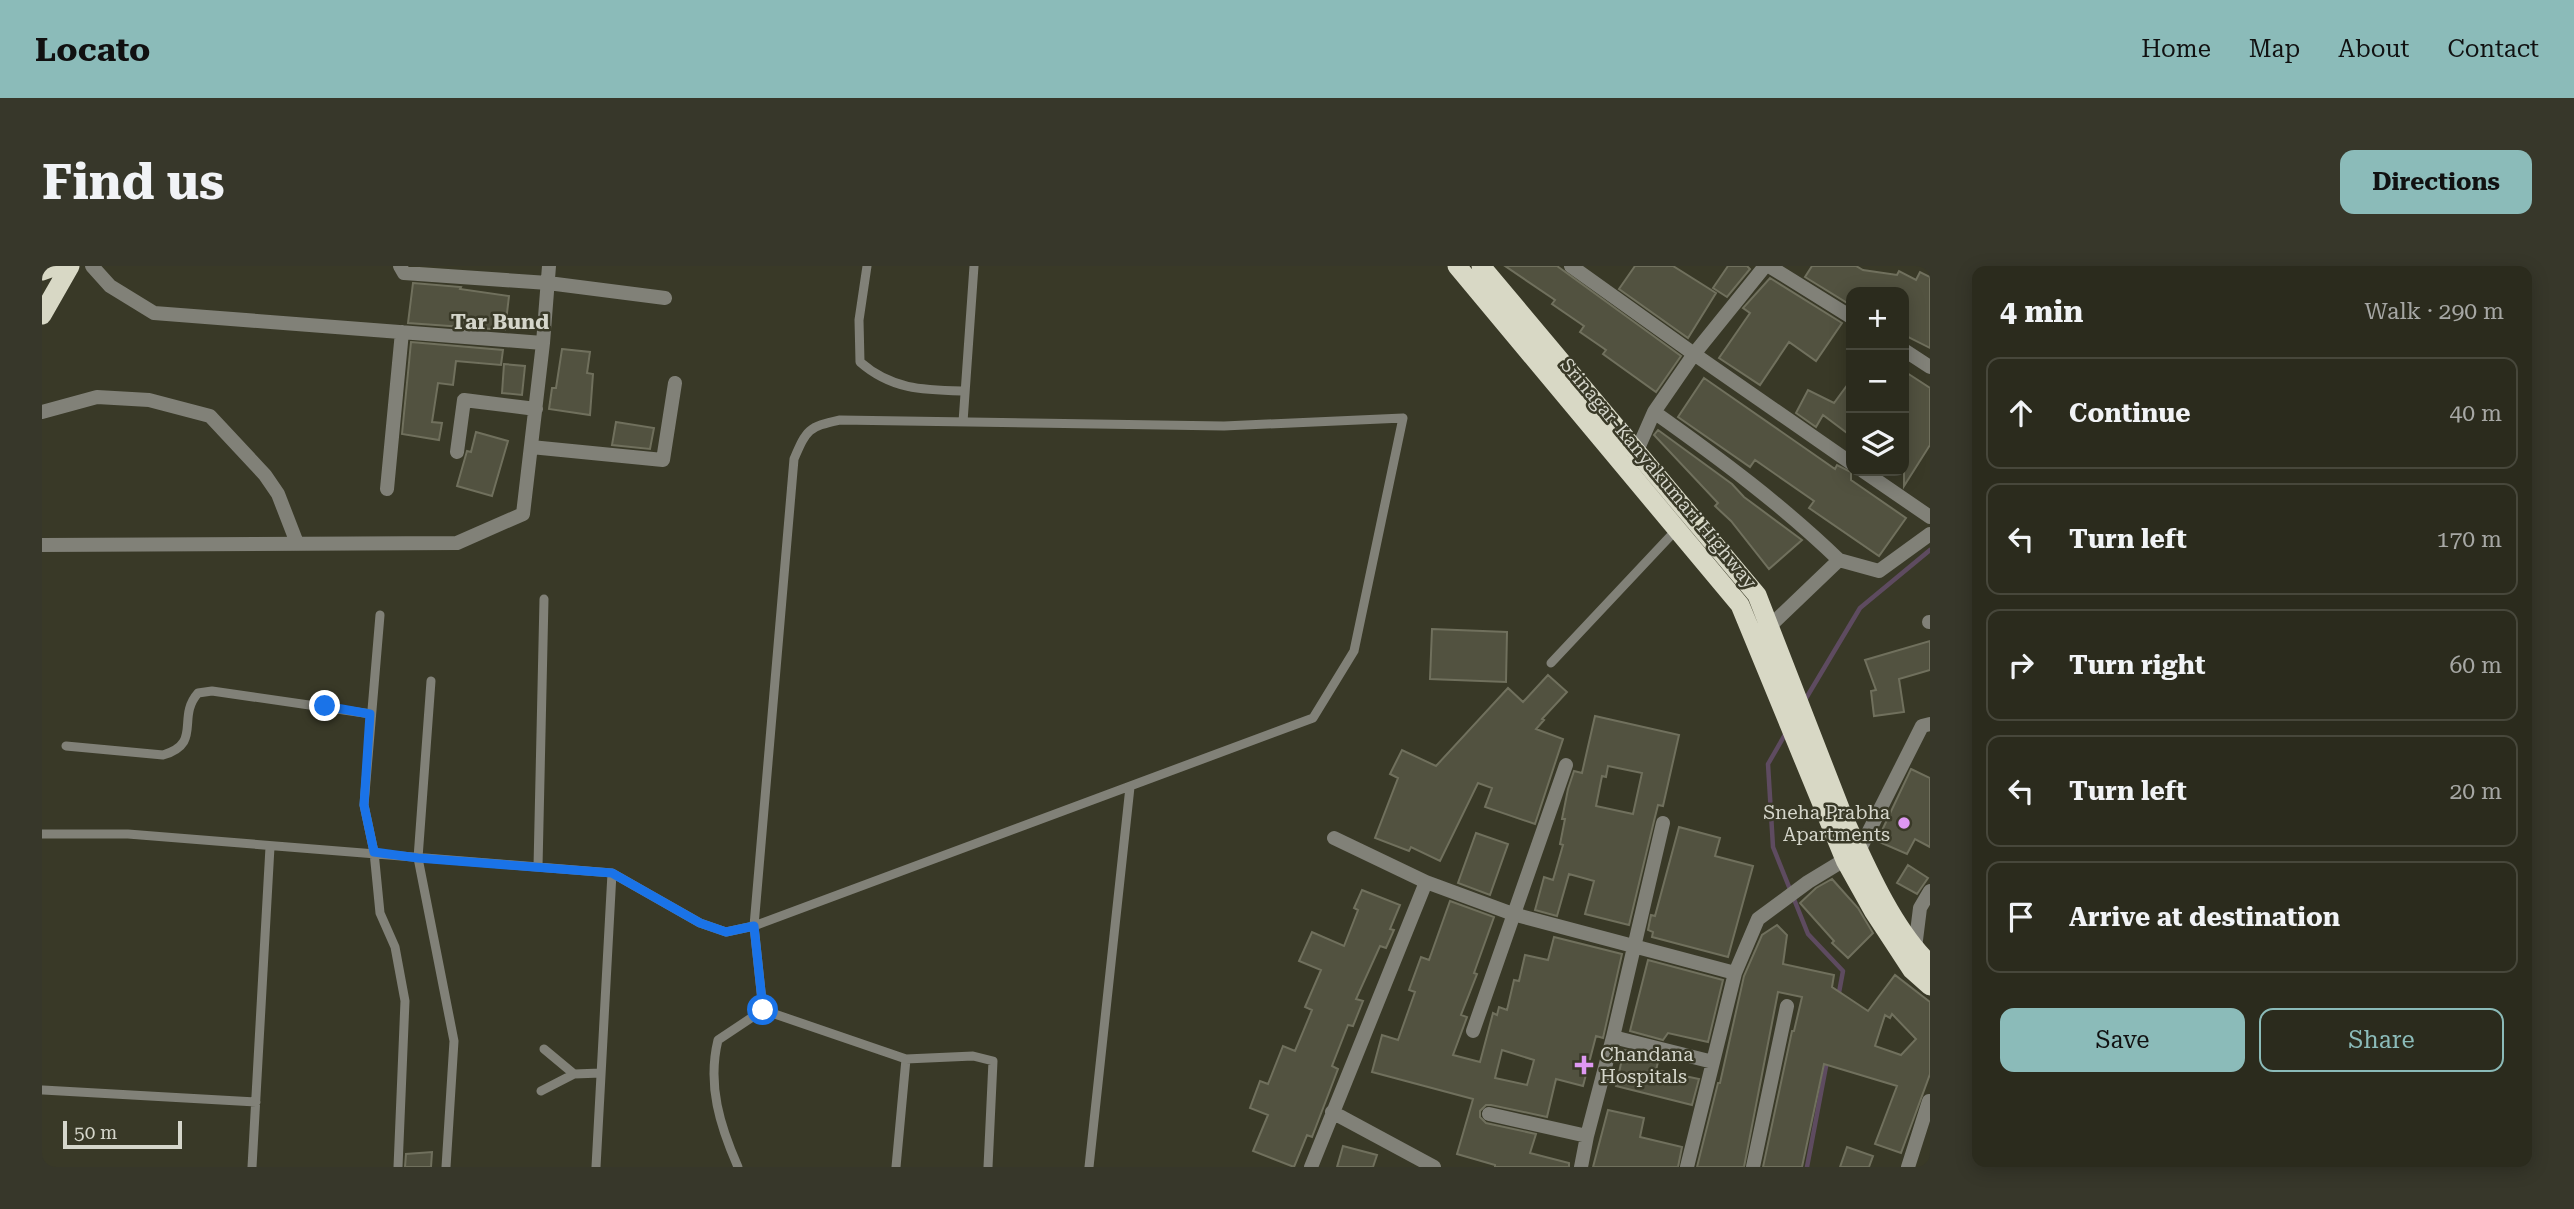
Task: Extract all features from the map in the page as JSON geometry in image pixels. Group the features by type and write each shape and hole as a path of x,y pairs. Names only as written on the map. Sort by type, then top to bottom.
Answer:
{"highway":[{"path":"42,271 56,266"},
{"path":"42,315 71,266"},
{"name":"Srinagar-Kanyakumari Highway","path":"1457,266 1740,605 1781,684 1874,912 1912,970 1930,986"},
{"name":"Srinagar-Kanyakumari Highway","path":"1481,266 1757,595 1769,627 1781,684"},
{"name":"Srinagar-Kanyakumari Highway","path":"1852,856 1915,948 1930,964"}],"street":[{"path":"93,266 110,286 154,313 543,343"},
{"path":"400,266 404,273 548,283 665,298"},
{"path":"42,545 457,543 523,514 549,266"},
{"path":"1571,266 1846,460"},
{"path":"1636,453 1654,412 1694,354 1767,266 1846,314"},
{"path":"387,489 402,332"},
{"path":"1909,353 1930,367"},
{"path":"531,447 663,460 675,383"},
{"path":"42,412 97,397 149,400 210,416 265,475 278,494 297,544"},
{"path":"457,452 464,400 536,409"},
{"path":"1654,412 1781,507 1839,560 1879,571 1930,534"},
{"path":"1870,476 1930,517"},
{"path":"1769,627 1839,560"},
{"path":"1688,1167 1735,973 1758,919 1808,882 1852,856 1923,726 1930,724"},
{"path":"1473,1031 1566,765"},
{"path":"1581,1167 1663,823"},
{"path":"1334,838 1426,882 1513,914 1735,973"},
{"path":"1311,1167 1426,882"},
{"path":"1915,948 1920,908 1930,891"},
{"path":"1753,1167 1787,1006"},
{"path":"1613,1037 1713,1062"},
{"path":"1908,1167 1930,1101"},
{"path":"1332,1112 1434,1167"},
{"path":"1489,1114 1587,1136"}],"lane":[{"path":"867,266 859,320 860,362 873,373 912,389 965,391"},
{"path":"963,422 974,266"},
{"path":"42,834 128,834 612,873 700,923 726,932 754,926 1313,718 1354,651 1403,418 1224,426 840,420 819,425 806,433 794,458 754,926 763,1010"},
{"path":"1551,663 1677,529"},
{"path":"538,867 544,599"},
{"path":"380,615 364,805 374,852 380,914 395,947 405,1001 398,1167"},
{"path":"431,681 418,858 454,1041 446,1167"},
{"path":"66,746 163,755 177,751 186,741 190,702 198,693 212,691 370,714"},
{"path":"1089,1167 1130,786"},
{"path":"252,1167 270,847"},
{"path":"596,1167 612,873"},
{"path":"763,1010 906,1059 973,1056 993,1060 988,1167"},
{"path":"738,1167 716,1101 712,1064 718,1040 763,1010"},
{"path":"544,1049 575,1074"},
{"path":"896,1167 906,1059"},
{"path":"541,1091 575,1074 601,1073"},
{"path":"43,1090 256,1101"}],"building":[{"path":"1505,266 1557,266 1681,356 1656,392 1603,354 1606,350 1580,332 1584,326 1552,304 1555,300"},
{"path":"1635,266 1673,266 1716,293 1688,338 1619,289"},
{"path":"1728,266 1747,266 1750,269 1727,297 1713,288"},
{"path":"1812,266 1856,266 1863,270 1897,275 1899,271 1916,280 1920,272 1930,277 1930,348 1909,338 1909,287 1846,287 1846,302 1805,277"},
{"path":"1770,278 1842,323 1816,361 1789,342 1760,385 1719,358 1750,313 1743,308"},
{"path":"413,283 461,287 460,289 509,296 505,330 408,323"},
{"path":"411,342 503,350 501,365 456,361 453,385 438,383 432,422 442,423 439,440 402,434"},
{"path":"562,349 590,352 587,373 593,374 590,415 549,409 552,388 556,388"},
{"path":"504,364 525,366 522,395 502,393"},
{"path":"1909,374 1930,388 1930,445 1904,486 1904,476 1909,476"},
{"path":"1704,378 1835,469 1837,465 1846,470 1846,476 1851,476 1851,480 1906,518 1879,556 1809,508 1814,501 1755,460 1750,467 1678,417"},
{"path":"1846,387 1846,432 1823,415 1816,427 1796,413 1808,390 1834,403"},
{"path":"616,422 654,428 650,449 612,445"},
{"path":"1658,430 1802,540 1769,569 1731,521 1715,506 1718,503 1654,435"},
{"path":"476,432 508,441 492,496 457,486 467,451 471,452"},
{"path":"1432,629 1507,632 1506,682 1430,679"},
{"path":"1930,641 1930,670 1899,679 1904,712 1874,716 1871,691 1876,690 1865,660"},
{"path":"1548,675 1567,692 1536,729 1563,739 1535,824 1485,807 1492,788 1478,783 1440,861 1411,847 1409,851 1375,838 1398,778 1390,774 1402,750 1436,766 1508,688 1523,702"},
{"path":"1595,716 1679,735 1663,806 1658,805 1629,925 1585,914 1594,881 1569,874 1557,916 1535,910 1544,877 1553,880 1563,845 1560,844 1565,819 1562,819 1574,771 1582,773","holes":["1608,766 1642,773 1633,814 1596,806 1602,776 1606,777"]},
{"name":"Sneha Prabha Apartments","path":"1911,769 1930,778 1930,847 1915,839 1907,854 1877,841"},
{"path":"1679,827 1720,838 1715,856 1753,866 1728,957 1652,937 1653,932 1648,930 1651,915 1655,916"},
{"path":"1476,833 1508,844 1490,895 1458,883"},
{"path":"1908,865 1928,878 1917,894 1897,883"},
{"path":"1832,879 1858,908 1873,933 1848,958 1832,943 1834,941 1800,903 1816,888"},
{"path":"1362,890 1400,905 1390,929 1394,930 1386,948 1380,946 1356,999 1363,1001 1353,1026 1348,1025 1332,1066 1338,1069 1312,1137 1307,1135 1294,1167 1253,1151 1268,1115 1250,1108 1260,1081 1268,1084 1283,1046 1295,1051 1312,1010 1305,1007 1321,970 1299,961 1312,932 1344,946 1358,910 1354,908"},
{"path":"1450,901 1494,917 1461,1015 1467,1017 1453,1055 1480,1062 1493,1013 1497,1015 1499,1007 1507,1010 1514,980 1519,981 1525,955 1548,960 1554,937 1622,954 1603,1038 1596,1036 1583,1086 1556,1079 1547,1117 1491,1105 1486,1105 1480,1111 1480,1117 1486,1123 1536,1134 1530,1153 1569,1163 1569,1167 1495,1167 1457,1154 1473,1099 1372,1072 1382,1035 1398,1040 1415,992 1409,990 1421,957 1429,960","holes":["1502,1050 1534,1060 1527,1085 1495,1078"]},
{"path":"1777,925 1787,935 1783,964 1834,975 1832,987 1868,1011 1895,975 1930,1002 1930,1074 1901,1153 1875,1144 1897,1086 1824,1064 1802,1167 1763,1167 1792,1031 1802,997 1778,992 1744,1167 1697,1167 1720,1083 1744,976 1762,935","holes":["1892,1014 1916,1039 1901,1055 1875,1046 1885,1015 1890,1018"]},
{"path":"1648,960 1723,980 1708,1042 1668,1033 1663,1040 1630,1031"},
{"path":"1624,1050 1659,1058 1656,1070 1699,1079 1692,1105 1616,1086"},
{"path":"1608,1110 1644,1118 1640,1137 1682,1147 1678,1167 1593,1167"},
{"path":"1343,1146 1377,1155 1373,1167 1337,1167"},
{"path":"1847,1147 1873,1156 1869,1167 1840,1167"},
{"path":"432,1152 431,1167 405,1167 406,1154"}],"waterway":[{"path":"1805,700 1860,608 1930,550"},
{"path":"1787,731 1768,764 1773,847 1808,934 1843,971 1838,998"},
{"path":"1807,1167 1827,1061"}],"place":[{"name":"Sneha Prabha Apartments","path":"1904,823"},
{"name":"Chandana Hospitals","path":"1584,1065"}],"district":[{"name":"Tar Bund","path":"500,322"}],"route":[{"path":"325,706 370,714 364,805 374,852 418,858 612,873 700,923 726,932 754,926 763,1010"}]}
